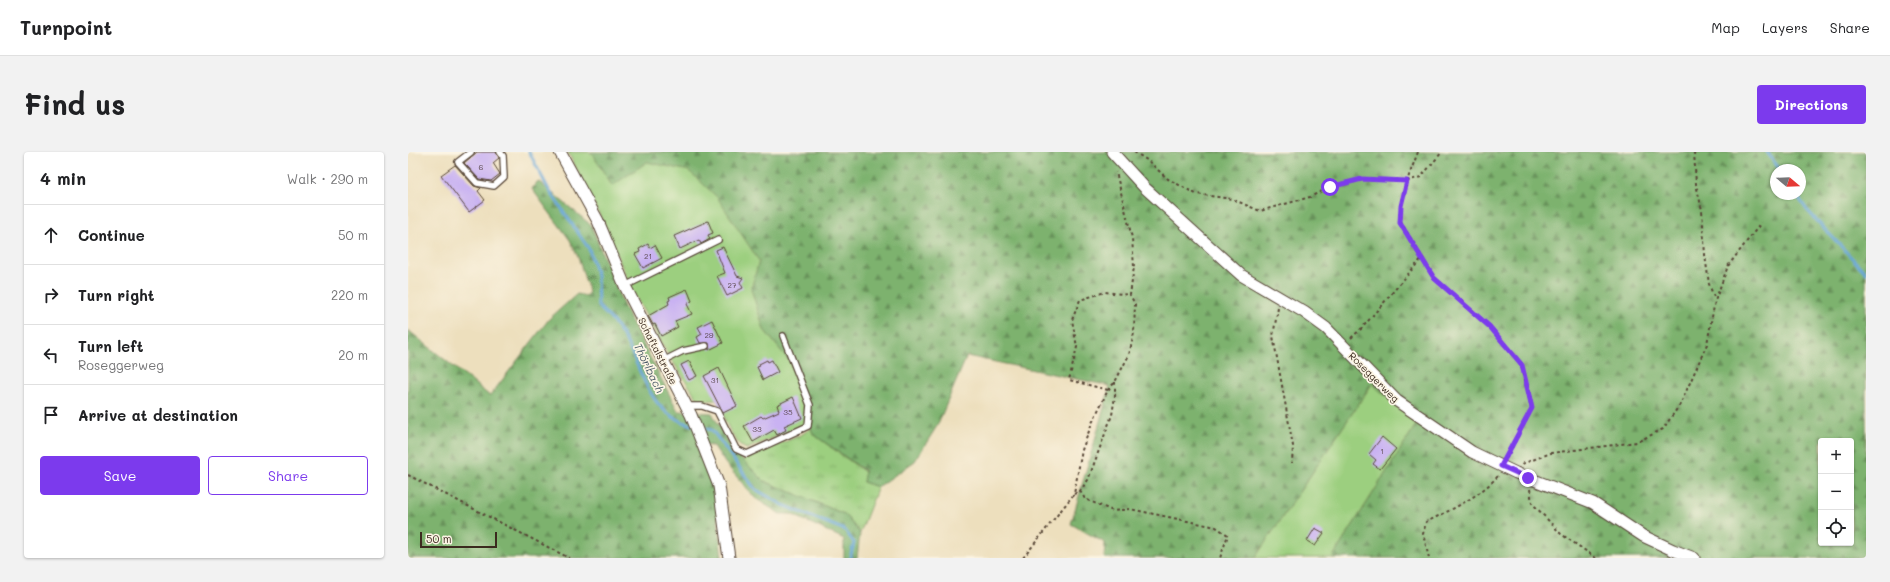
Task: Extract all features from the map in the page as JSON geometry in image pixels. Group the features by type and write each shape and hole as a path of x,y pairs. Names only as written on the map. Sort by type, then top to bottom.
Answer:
{"street":[{"name":"Schaftalstraße","path":"560,152 598,221 625,286 698,433 719,486 729,558"},
{"name":"Roseggerweg","path":"1113,153 1145,188 1241,275 1280,297 1326,328 1397,401 1472,452 1528,478 1593,503 1643,536 1694,558"}],"lane":[{"path":"471,152 458,162 477,183 494,186 504,177 503,156 500,152"},
{"path":"625,286 718,240"},
{"path":"688,411 702,406 717,411 736,449 748,454 808,426 810,405 783,336"},
{"path":"663,361 683,351 706,346"}],"path":[{"path":"1134,152 1147,160 1168,179 1196,194 1232,199 1260,211 1310,197 1330,187 1362,179 1407,181 1421,177 1442,152"},
{"path":"1418,152 1407,181 1401,206 1400,223 1434,278 1490,327 1522,365 1532,408 1504,467 1488,488 1458,507 1426,522 1423,534 1429,558"},
{"path":"1694,152 1696,184 1702,210 1705,255 1709,284 1715,301"},
{"path":"1074,494 1082,450 1092,423 1108,390 1115,382 1129,356 1134,333 1135,304 1130,295 1134,267 1132,238 1113,160 1113,153"},
{"path":"1504,467 1551,453 1637,442 1663,429 1681,403 1707,344 1715,301 1728,266 1761,223"},
{"path":"1343,346 1362,328 1422,258"},
{"path":"1108,390 1069,380 1078,347 1072,320 1080,300 1105,292 1130,295"},
{"path":"1280,297 1273,336 1293,446 1292,463"},
{"path":"1022,558 1074,494 1080,491 1088,480 1112,415 1115,396 1115,382"},
{"path":"408,475 569,558"},
{"path":"1528,478 1532,503 1561,534 1596,558"},
{"path":"1080,491 1085,499 1113,511 1130,509 1216,527 1228,535 1220,558"}],"green space":[{"path":"568,152 591,152 612,186 647,162 689,171 717,197 759,261 751,289 764,330 791,363 808,420 802,426 747,449 737,441 733,435 717,400 699,401 669,356 631,289 607,230"},
{"path":"591,152 1866,152 1866,558 1332,558 1417,423 1372,384 1255,558 1104,558 1105,543 1071,524 1110,386 967,356 937,426 915,461 878,487 863,482 865,471 813,434 791,363 764,330 751,289 759,261 612,186"},
{"path":"538,181 591,225 624,307 678,411 712,413 732,449 764,481 844,514 860,533 857,558 844,558 844,539 791,514 780,514 755,498 725,463 714,446 696,445 715,492 722,558 408,558 408,330 490,396 549,319 577,294 586,296 589,292 578,257 570,240 532,189"},
{"path":"1372,384 1417,423 1332,558 1255,558"},
{"path":"811,428 813,434 865,472 863,482 878,487 860,533 844,514 764,481 742,460 801,435"}],"building":[{"path":"477,152 496,152 499,158 493,163 500,174 491,181 479,179 464,163"},
{"path":"455,165 474,186 481,188 478,191 485,200 469,212 441,175"},
{"path":"708,221 713,233 708,235 710,239 701,244 699,240 680,249 674,236"},
{"path":"648,244 650,248 655,245 662,258 643,268 635,254 640,252 639,249"},
{"path":"723,247 737,276 743,278 740,282 743,288 727,296 717,276 725,273 716,250"},
{"path":"687,289 692,301 687,304 692,314 675,321 678,327 661,336 655,324 653,325 648,316 669,304 669,297"},
{"path":"712,320 723,343 709,350 709,343 700,343 697,337 702,334 698,327"},
{"path":"767,360 768,362 772,360 778,372 763,380 757,367 760,366 759,364"},
{"path":"689,361 697,376 689,380 681,365"},
{"path":"719,368 737,406 723,413 704,376"},
{"path":"793,397 802,418 784,426 786,430 777,435 774,430 753,442 744,426 761,416 763,418 779,411 777,405"},
{"path":"1382,437 1396,449 1380,469 1373,464 1376,460 1369,454"},
{"path":"1315,528 1324,533 1315,546 1307,541"}],"waterway":[{"name":"Thörlbach","path":"529,152 549,190 589,249 597,276 598,306 620,330 641,375 655,400 677,419 692,425"},
{"path":"1767,152 1776,164"},
{"path":"1800,200 1807,210 1866,273"},
{"name":"Thörlbach","path":"699,427 712,430 755,489 783,505 845,530 854,543 850,558"}],"route":[{"path":"1330,187 1362,179 1407,181 1401,206 1400,223 1434,278 1490,327 1522,365 1532,408 1501,466 1528,478"}]}
